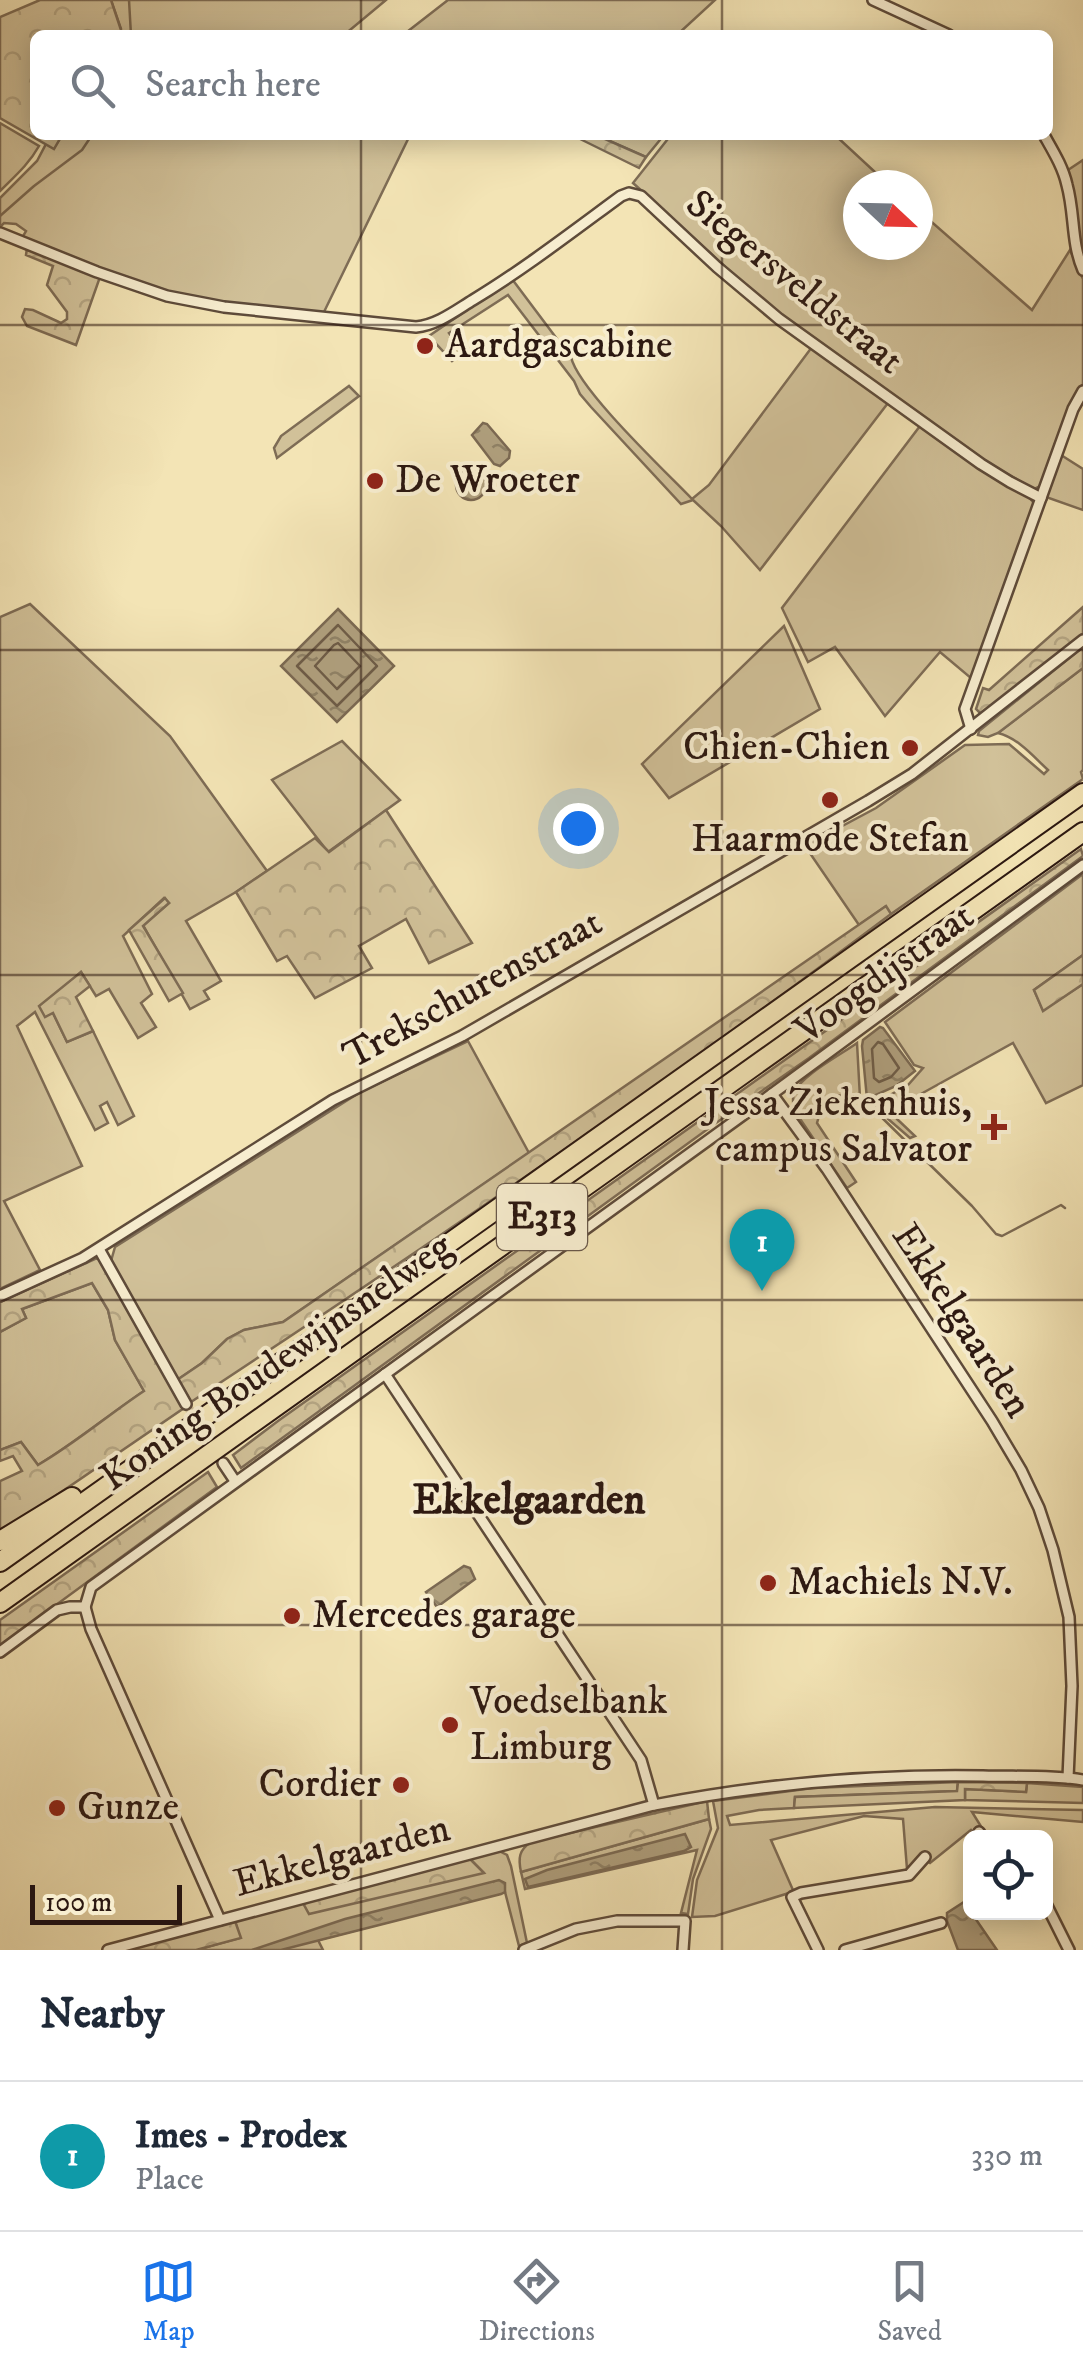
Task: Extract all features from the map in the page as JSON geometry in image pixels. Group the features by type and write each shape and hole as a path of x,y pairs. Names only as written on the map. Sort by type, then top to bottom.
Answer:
{"highway":[{"name":"Koning Boudewijnsnelweg","path":"0,1562 1083,793"},
{"name":"Koning Boudewijnsnelweg","path":"0,1603 1083,832"},
{"path":"0,1541 73,1496 127,1471"}],"street":[{"path":"873,0 938,30"},
{"path":"1047,140 1067,184 1075,253 1083,270"},
{"name":"Siegersveldstraat","path":"0,233 167,296 416,327 434,323 493,288 621,196 634,193 779,319 981,464 1041,498"},
{"path":"970,728 964,709 1083,391"},
{"name":"Trekschurenstraat","path":"0,1296 99,1249 333,1100 462,1036 868,802 912,774 1083,640"},
{"name":"Voogdijstraat","path":"85,1607 91,1587 1083,865"},
{"name":"Ekkelgaarden","path":"772,1094 827,1169 990,1417 1040,1508 1069,1617 1072,1686 1068,1778"},
{"path":"99,1249 186,1404"},
{"path":"385,1374 640,1760 654,1804"},
{"path":"223,1463 235,1481"},
{"path":"0,1652 57,1610 85,1607"},
{"name":"Ekkelgaarden","path":"85,1607 91,1630 220,1920"},
{"name":"Ekkelgaarden","path":"108,1950 654,1804 841,1779 909,1775 1083,1780"},
{"path":"818,1950 792,1898 909,1875 925,1857"},
{"path":"1053,1917 1070,1950"},
{"path":"530,1935 530,1949 576,1929 618,1922 685,1921 683,1950"},
{"path":"845,1950 942,1923"}],"green space":[{"path":"40,0 111,0 121,30 30,30 30,135 0,118 0,17"},
{"path":"111,0 386,0 350,30 121,29"},
{"path":"448,0 715,0 682,30 409,30"},
{"path":"0,123 39,146 0,191"},
{"path":"38,140 59,140 54,149"},
{"path":"59,140 408,140 323,314 212,302 156,289 22,238 26,231 16,224 4,223 0,227 0,198 37,161 46,144 54,148"},
{"path":"582,140 607,140 646,157 639,168"},
{"path":"607,140 660,140 646,157"},
{"path":"667,140 840,140 873,170 843,170 843,260 933,260 933,223 1032,310 1070,250 1083,279 1083,384 1040,486 1034,489 984,461 775,312 633,183"},
{"path":"1083,160 1083,258 1068,170"},
{"path":"27,248 100,277 76,345 27,326 22,317 25,309 61,323 67,319 67,312 47,285 53,266 26,255"},
{"path":"512,279 605,409 692,499 709,485 812,347 888,403 760,570 693,500 681,504 591,407 508,295 449,333 463,352 452,361 429,336"},
{"path":"349,386 359,396 277,458 274,448 281,436"},
{"path":"920,426 1029,497 1034,507 972,679 940,652 885,716 835,647 808,662 782,608"},
{"path":"1061,455 1083,469 1083,510 1046,497"},
{"path":"30,604 170,736 267,871 186,921 221,981 204,991 209,999 190,1009 143,925 169,903 164,898 123,936 152,994 141,1003 156,1027 138,1038 109,989 96,996 81,972 68,984 53,1013 67,1042 93,1031 134,1116 118,1125 107,1102 100,1106 108,1123 95,1130 35,1012 17,1026 82,1166 4,1201 40,1270 0,1289 0,617"},
{"path":"1083,607 1083,634 981,714 976,709 983,688 989,690"},
{"path":"784,626 820,709 669,798 642,764"},
{"path":"1083,647 1083,668 998,733 978,735 979,731"},
{"path":"1083,668 1083,779 891,914 885,907 859,925 805,846 876,808 965,745 1009,744 1044,774 1048,770 1031,753 998,733"},
{"path":"342,741 400,800 328,852 272,780"},
{"path":"386,810 472,943 429,963 406,919 359,946 372,968 315,998 287,956 277,961 236,892 315,838 329,852"},
{"path":"1081,849 1083,856 809,1058 241,1468 233,1455 278,1421"},
{"path":"1083,874 1083,955 1034,990 1043,1010 1083,984 1083,1085 1046,1103 1013,1043 901,1105 897,1119 915,1136 910,1138 872,1105 908,1085 923,1068 914,1065 885,1022"},
{"path":"165,898 169,903 143,926 183,993 169,1001 129,930"},
{"path":"886,906 891,914 719,1040 457,1224 191,1402 177,1380 227,1339 244,1330 283,1322"},
{"path":"1083,955 1083,984 1043,1011 1034,990"},
{"path":"81,972 90,986 76,997 93,1031 67,1042 53,1013 45,1017 39,1006"},
{"path":"468,1041 529,1153 283,1322 244,1330 227,1339 177,1380 111,1261 115,1247 362,1091"},
{"path":"857,1043 860,1098 831,1098 817,1123 856,1182 847,1188 794,1110 793,1099 804,1080"},
{"path":"97,1258 184,1408 0,1534 0,1481 22,1471 13,1456 0,1461 0,1450 21,1442 38,1465 144,1391 115,1340 108,1310 92,1283 22,1309 26,1318 0,1332 0,1302"},
{"path":"92,1283 108,1310 115,1340 144,1391 38,1465 21,1442 0,1450 0,1332 26,1318 22,1309"},
{"path":"208,1472 217,1487 0,1646 0,1620"},
{"path":"958,1782 957,1791 795,1797 794,1808 727,1816 730,1825 935,1807 1083,1810 1083,1822 972,1812 982,1828 963,1830 963,1836 930,1863 920,1857 907,1869 903,1819 864,1816 771,1840 793,1890 789,1893 715,1916 692,1917 697,1880 718,1828 713,1801 813,1788"},
{"path":"958,1782 1027,1783 1026,1792 965,1789 965,1800 794,1808 795,1797 957,1791"},
{"path":"1027,1783 1083,1787 1083,1803 965,1800 965,1789 1026,1792"},
{"path":"707,1801 709,1819 521,1872 520,1855 531,1842"},
{"path":"709,1819 711,1829 693,1879 688,1914 681,1913 697,1850 525,1889 521,1872"},
{"path":"499,1851 507,1855 511,1866 527,1943 519,1946 505,1892 318,1940 323,1950 196,1950 240,1938 235,1921 303,1903 310,1913 483,1872 469,1858"},
{"path":"469,1858 484,1873 309,1914 303,1903"},
{"path":"235,1921 241,1938 196,1950 127,1950"}],"water":[{"path":"483,423 510,451 509,458 500,466 494,464 472,435"},
{"path":"471,470 482,474 486,485 482,496 471,500 460,496 456,485 460,474"},
{"path":"338,609 394,666 337,722 281,666"},
{"path":"880,1027 915,1071 896,1086 867,1099 863,1040"},
{"path":"464,1566 470,1568 475,1579 437,1607 426,1592"},
{"path":"685,1834 691,1847 684,1851 528,1887 525,1879 547,1870"},
{"path":"499,1880 505,1883 505,1892 501,1894 281,1950 252,1950 345,1919"},
{"path":"963,1903 963,1920 976,1920 997,1950 958,1950 947,1913"}],"waterway":[{"path":"129,0 131,30"},
{"path":"0,216 82,150 89,140"},
{"path":"869,1098 869,1105 996,1234 1002,1236 1061,1205 1065,1208"}],"tunnel":[{"path":"186,1404 223,1463"}],"place":[{"name":"Aardgascabine","path":"425,346"},
{"name":"De Wroeter","path":"375,481"},
{"name":"Chien-Chien","path":"910,748"},
{"name":"Haarmode Stefan","path":"830,800"},
{"name":"Jessa Ziekenhuis, campus Salvator","path":"994,1127"},
{"name":"Imes - Prodex","path":"762,1291"},
{"name":"Machiels N.V.","path":"768,1583"},
{"name":"Mercedes garage","path":"292,1616"},
{"name":"Voedselbank Limburg","path":"450,1725"},
{"name":"Cordier","path":"401,1785"},
{"name":"Gunze","path":"57,1808"}],"district":[{"name":"Ekkelgaarden","path":"529,1501"}]}
